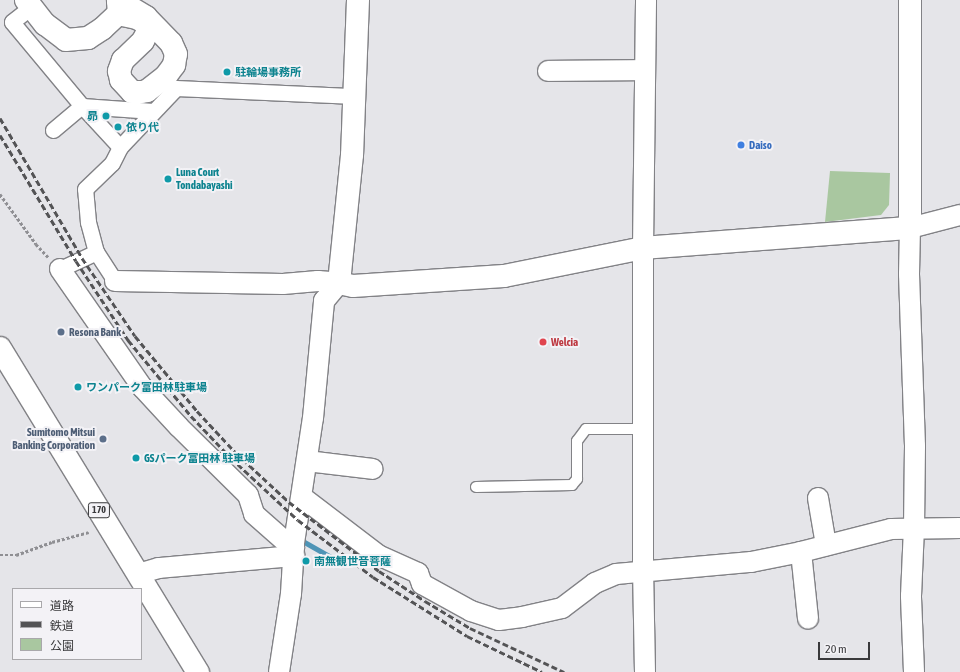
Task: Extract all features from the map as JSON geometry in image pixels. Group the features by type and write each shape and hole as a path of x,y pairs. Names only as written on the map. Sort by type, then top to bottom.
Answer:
{"main road":[{"path":"358,0 352,155 339,283 353,286 504,276 643,248 910,228 910,0"},
{"path":"29,3 45,24 66,40 88,38 102,29 118,5"},
{"path":"118,5 146,17 171,43 176,54 174,65 166,76 147,91 132,92 121,80 119,71 123,60 144,41 148,31 145,24 118,5"},
{"name":"170","path":"3,360 109,526 198,672"}],"street":[{"path":"645,672 643,572 643,248 646,0"},
{"path":"29,3 12,22 82,106 120,147"},
{"path":"548,71 645,70"},
{"path":"106,108 128,88"},
{"path":"339,283 318,281 283,284 115,280 96,252 88,222 85,189 112,162 120,147 176,88 355,96"},
{"path":"53,130 82,106 153,111"},
{"path":"914,672 911,596 915,446 908,274 910,228 960,215"},
{"path":"96,252 60,269 142,387 179,427 248,496 254,514 288,544 295,545"},
{"path":"280,672 291,594 295,545 313,418 324,301 339,283"},
{"path":"307,461 373,469"},
{"path":"302,497 378,555 418,573 422,584 471,611 499,620 522,617 562,608 595,583 616,574 751,562 801,552 891,529 960,528"},
{"path":"818,498 826,545"},
{"path":"138,574 159,568 295,545"},
{"path":"801,552 808,619"}],"lane":[{"path":"476,487 572,485 576,479 577,441 586,429 643,429"}],"path":[{"path":"0,194 36,244 60,269"},
{"path":"0,554 16,555 52,542 109,526"}],"green space":[{"path":"830,171 890,173 889,205 881,215 825,222"}],"waterway":[{"path":"299,539 336,560"}],"railway":[{"path":"0,118 82,258 135,336 197,411 236,453 289,502 379,571 470,628 564,672"},
{"path":"0,135 76,261 128,340 191,416 231,458 298,520 373,577 467,636 542,672"}],"place":[{"name":"駐輪場事務所","path":"227,72"},
{"name":"昴","path":"106,116"},
{"name":"依り代","path":"118,127"},
{"name":"Daiso","path":"741,145"},
{"name":"Luna Court Tondabayashi","path":"168,179"},
{"name":"Resona Bank","path":"61,332"},
{"name":"Welcia","path":"543,342"},
{"name":"ワンパーク富田林駐車場","path":"78,387"},
{"name":"Sumitomo Mitsui Banking Corporation","path":"103,439"},
{"name":"GSパーク富田林 駐車場","path":"136,458"},
{"name":"南無観世音菩薩","path":"306,561"}]}
